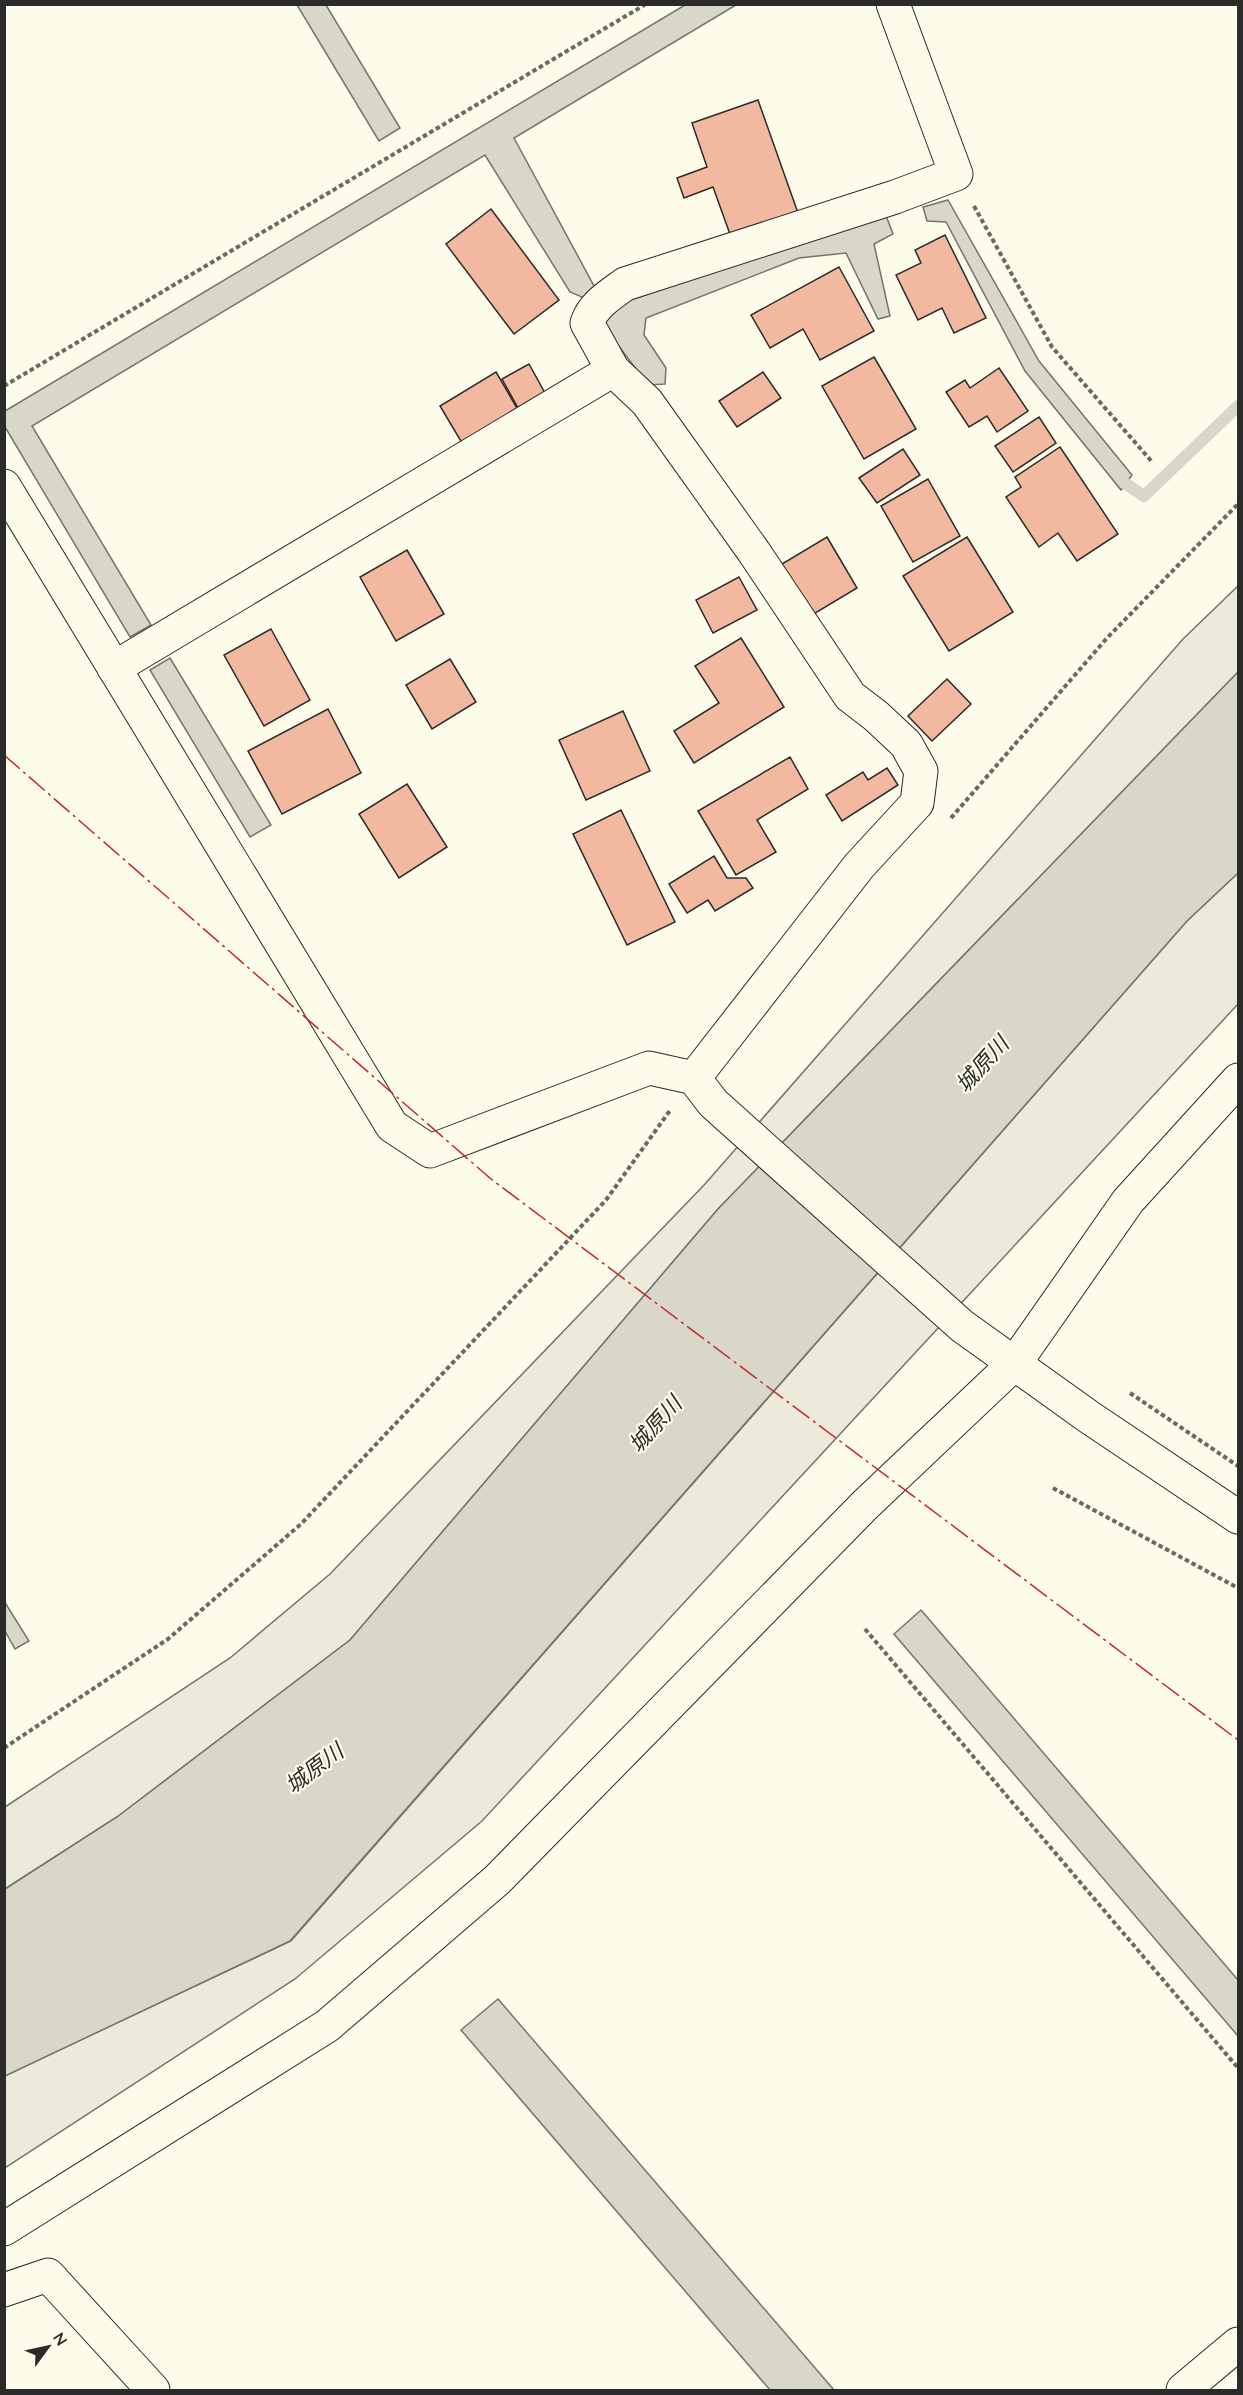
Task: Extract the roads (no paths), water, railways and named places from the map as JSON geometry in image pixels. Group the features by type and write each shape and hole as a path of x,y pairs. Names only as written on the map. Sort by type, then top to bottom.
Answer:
{"street":[{"path":"704,1091 859,866 917,803 921,771 906,744 850,696 754,552 646,402 613,370 587,323 599,304 625,284 895,197 956,174 893,4"},
{"path":"114,669 613,370"},
{"path":"4,486 392,1126 430,1151 649,1068 704,1091 962,1326 1089,1417 1239,1517"},
{"path":"4,2229 327,2026 488,1888 865,1505 1015,1363 1128,1201 1239,1080"},
{"path":"4,2290 48,2275 153,2391"},
{"path":"1183,2391 1239,2344"}],"water":[{"path":"297,5 326,5 400,128 379,141"},
{"path":"685,5 736,5 514,138 593,284 615,310 622,303 885,213 893,234 874,244 890,316 878,319 846,253 799,258 646,318 644,335 666,368 665,384 648,385 582,297 570,292 485,155 32,426 151,625 130,637 5,427 5,411"},
{"path":"948,200 1039,361 1132,475 1121,490 1025,371 946,222 927,221 923,207"},
{"path":"170,658 271,825 250,837 150,670"},
{"name":"城原川","path":"1238,672 1238,873 1187,921 290,1941 5,2076 5,1889 117,1817 350,1640 718,1209"},
{"path":"4,1601 29,1641 15,1649 5,1631"},
{"path":"921,1610 1238,1980 1238,2036 894,1634"},
{"path":"498,1999 834,2390 770,2390 461,2030"}],"waterway":[{"path":"1126,484 1144,496 1238,406"}]}
